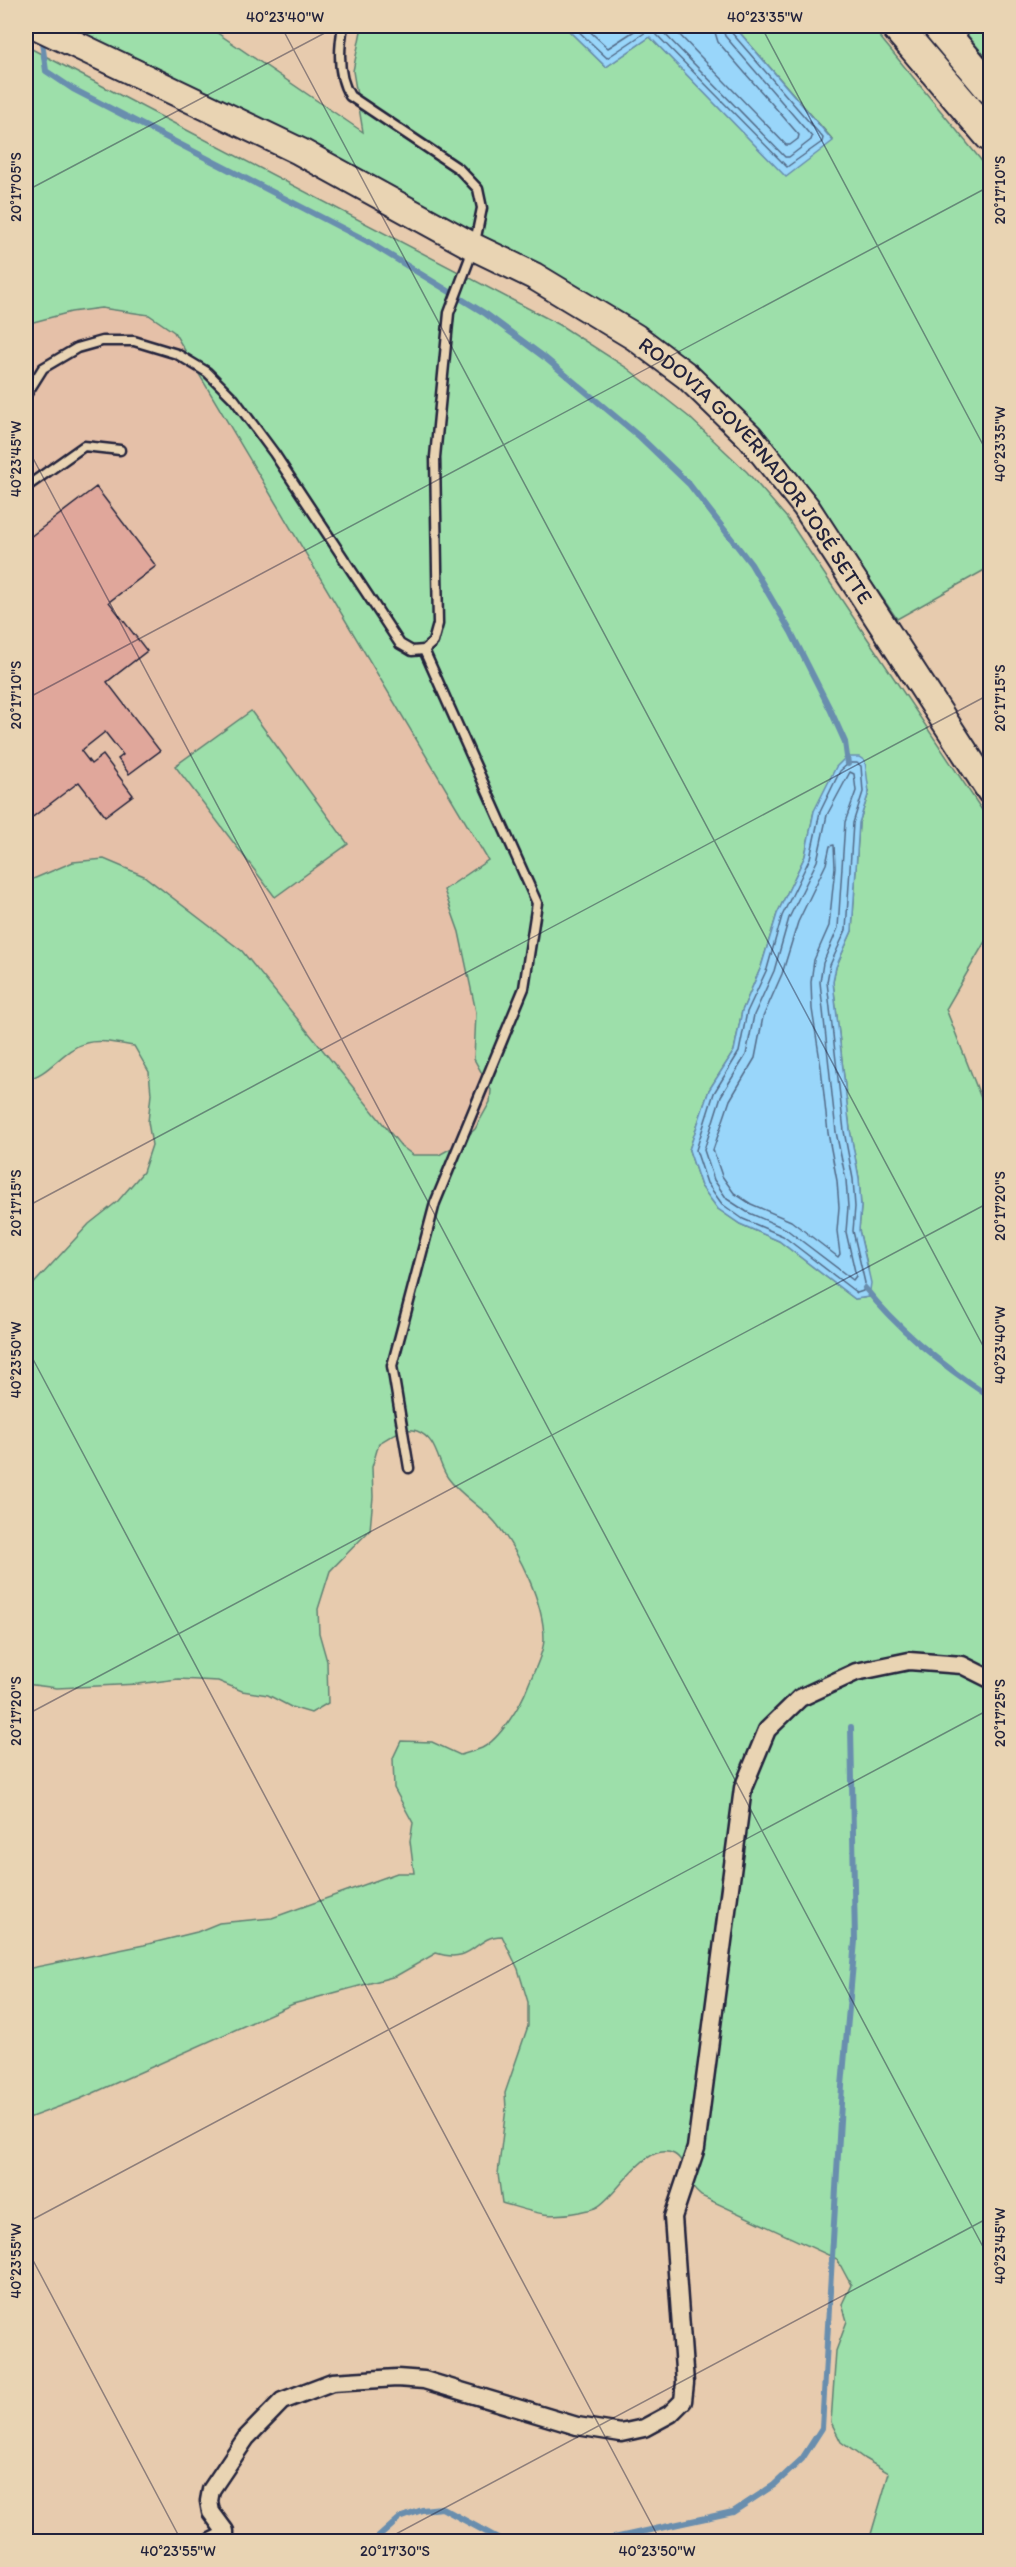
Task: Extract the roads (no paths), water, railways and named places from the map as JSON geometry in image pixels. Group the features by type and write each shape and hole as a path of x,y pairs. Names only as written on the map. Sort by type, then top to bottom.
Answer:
{"highway":[{"path":"896,26 990,136"},
{"path":"938,26 990,88"}],"main road":[{"name":"RODOVIA GOVERNADOR JOSÉ SETTE","path":"37,26 298,152 474,247 534,276 635,337 687,376 750,437 806,507 990,791"}],"street":[{"path":"211,2541 225,2535 225,2530 211,2512 209,2501 211,2490 246,2438 282,2401 332,2382 397,2378 424,2380 577,2426 621,2433 644,2428 670,2414 683,2401 685,2383 673,2217 696,2148 744,1788 767,1730 800,1698 856,1672 909,1661 962,1665 990,1679"}],"lane":[{"path":"26,395 43,368 77,348 102,341 134,341 177,354 207,372 234,399 274,453 400,644 412,651 424,650 434,642 438,624 435,457 449,313 474,247 482,208 478,189 459,169 350,96 342,85 340,73 343,26"},
{"path":"26,487 84,446 120,450"},
{"path":"409,1468 392,1366 435,1203 524,988 537,903 424,650"}],"water":[{"path":"564,26 734,26 833,141 786,177 650,37 606,67"},
{"path":"846,757 859,757 865,761 869,792 859,823 852,931 836,967 833,982 850,1130 859,1178 861,1207 859,1230 871,1283 869,1297 855,1299 779,1241 740,1224 718,1209 701,1186 689,1150 709,1090 734,1051 742,1011 761,967 777,914 805,856 814,811 836,767"}],"waterway":[{"path":"41,35 46,71 73,89 365,240 486,314 544,357 640,437 689,484 751,564 791,632 831,711 845,742 848,764"},
{"path":"865,1288 908,1334 990,1397"},
{"path":"596,2542 733,2512 774,2485 802,2459 822,2428 842,2086 855,1941 851,1727"},
{"path":"373,2542 400,2518 422,2510 442,2508 505,2542"}]}
